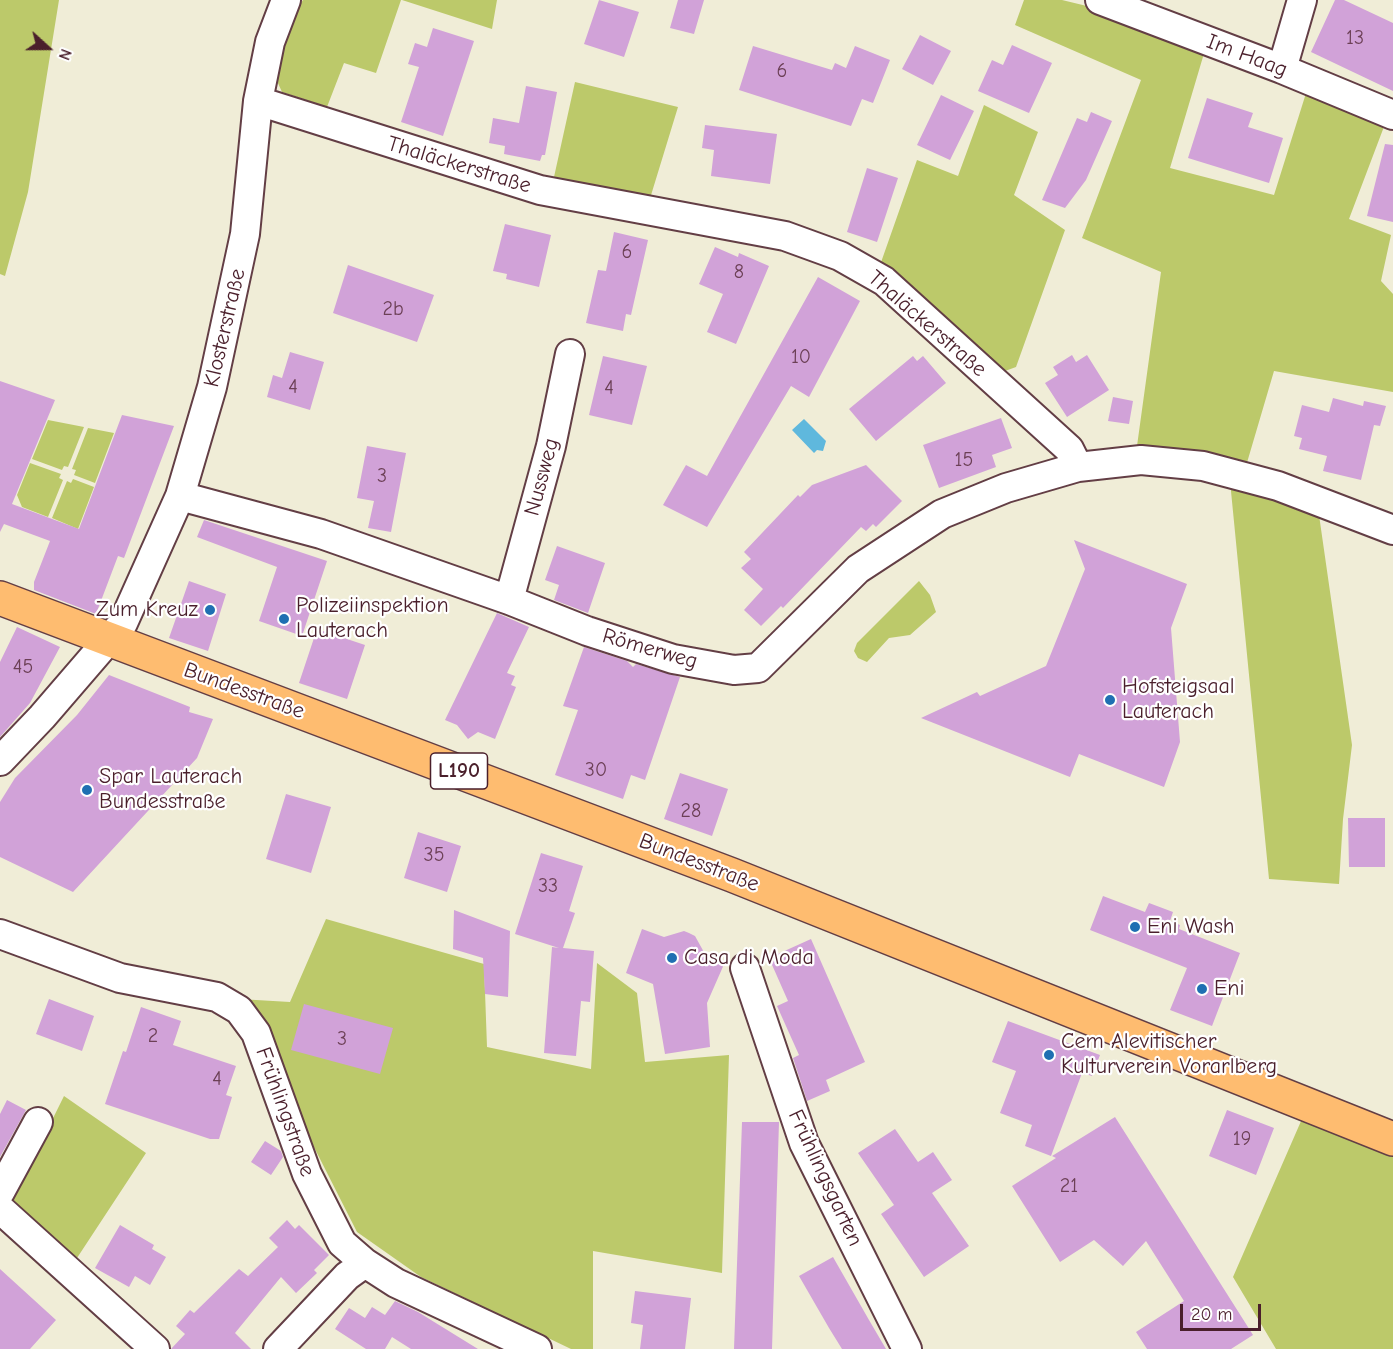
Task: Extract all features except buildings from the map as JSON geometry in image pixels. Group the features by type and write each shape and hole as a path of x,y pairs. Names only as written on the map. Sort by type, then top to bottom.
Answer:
{"main road":[{"name":"Bundesstraße","path":"0,598 741,879 1393,1139"}],"street":[{"name":"Klosterstraße","path":"0,761 42,717 123,623 180,496 212,387 245,234 258,101 270,42 286,0"},
{"name":"Im Haag","path":"1100,0 1282,69 1393,115"},
{"path":"1282,69 1302,0"},
{"name":"Thaläckerstraße","path":"258,101 540,190 785,236 840,256 884,281 1069,449 1078,467"},
{"name":"Nussweg","path":"509,600 551,446 570,354"},
{"path":"1078,467 1141,460 1203,466 1278,486 1393,530"},
{"name":"Römerweg","path":"180,496 321,534 509,600 588,631 674,659 734,670 758,668 858,569 942,514 1005,488 1078,467"},
{"name":"Frühlingstraße","path":"0,934 120,978 218,997 239,1010 256,1034 306,1173 342,1243 365,1263 396,1283 537,1349"},
{"name":"Frühlingsgarten","path":"745,968 804,1143 907,1349"},
{"path":"0,1192 38,1122"},
{"path":"0,1209 155,1349"},
{"path":"278,1349 347,1276 365,1263"}],"green space":[{"path":"0,0 59,0 28,192 5,276 0,274"},
{"path":"303,0 401,0 376,73 344,63 327,107 282,92 277,81 291,18"},
{"path":"402,0 497,0 492,29"},
{"path":"1024,0 1062,0 1124,15 1205,50 1170,168 1274,195 1307,90 1385,124 1349,219 1391,235 1381,281 1393,294 1393,392 1274,371 1246,466 1137,446 1161,272 1082,238 1141,80 1015,25"},
{"path":"575,82 678,107 648,205 554,177"},
{"path":"984,105 1038,132 1014,195 1065,230 1016,367 1005,371 998,371 879,268 917,160 958,176"},
{"path":"48,420 84,427 68,467 64,466 62,470 32,459"},
{"path":"88,428 114,433 95,483 74,475 76,470 72,469"},
{"path":"30,463 61,474 59,478 63,480 48,517 22,507 17,495"},
{"path":"73,479 94,487 78,529 52,518 67,481 71,483"},
{"path":"1230,481 1319,515 1352,745 1343,819 1339,884 1269,879"},
{"path":"919,581 930,595 936,612 910,635 889,638 867,662 858,658 854,651 857,643"},
{"path":"326,919 484,964 487,1047 591,1069 597,963 637,993 645,1062 729,1055 722,1273 593,1251 593,1349 571,1349 421,1277 357,1232 239,999 290,1002"},
{"path":"64,1096 146,1153 77,1258 11,1203"},
{"path":"1305,1112 1393,1146 1393,1349 1276,1349 1233,1277"}],"water":[{"path":"804,419 826,441 823,451 817,450 814,453 792,430"}],"place":[{"name":"Zum Kreuz","path":"210,610"},
{"name":"Polizeiinspektion Lauterach","path":"284,619"},
{"name":"Hofsteigsaal Lauterach","path":"1110,700"},
{"name":"Spar Lauterach Bundesstraße","path":"87,790"},
{"name":"Eni Wash","path":"1135,927"},
{"name":"Casa di Moda","path":"672,958"},
{"name":"Eni","path":"1202,989"},
{"name":"Cem Alevitischer Kulturverein Vorarlberg","path":"1049,1055"}]}
